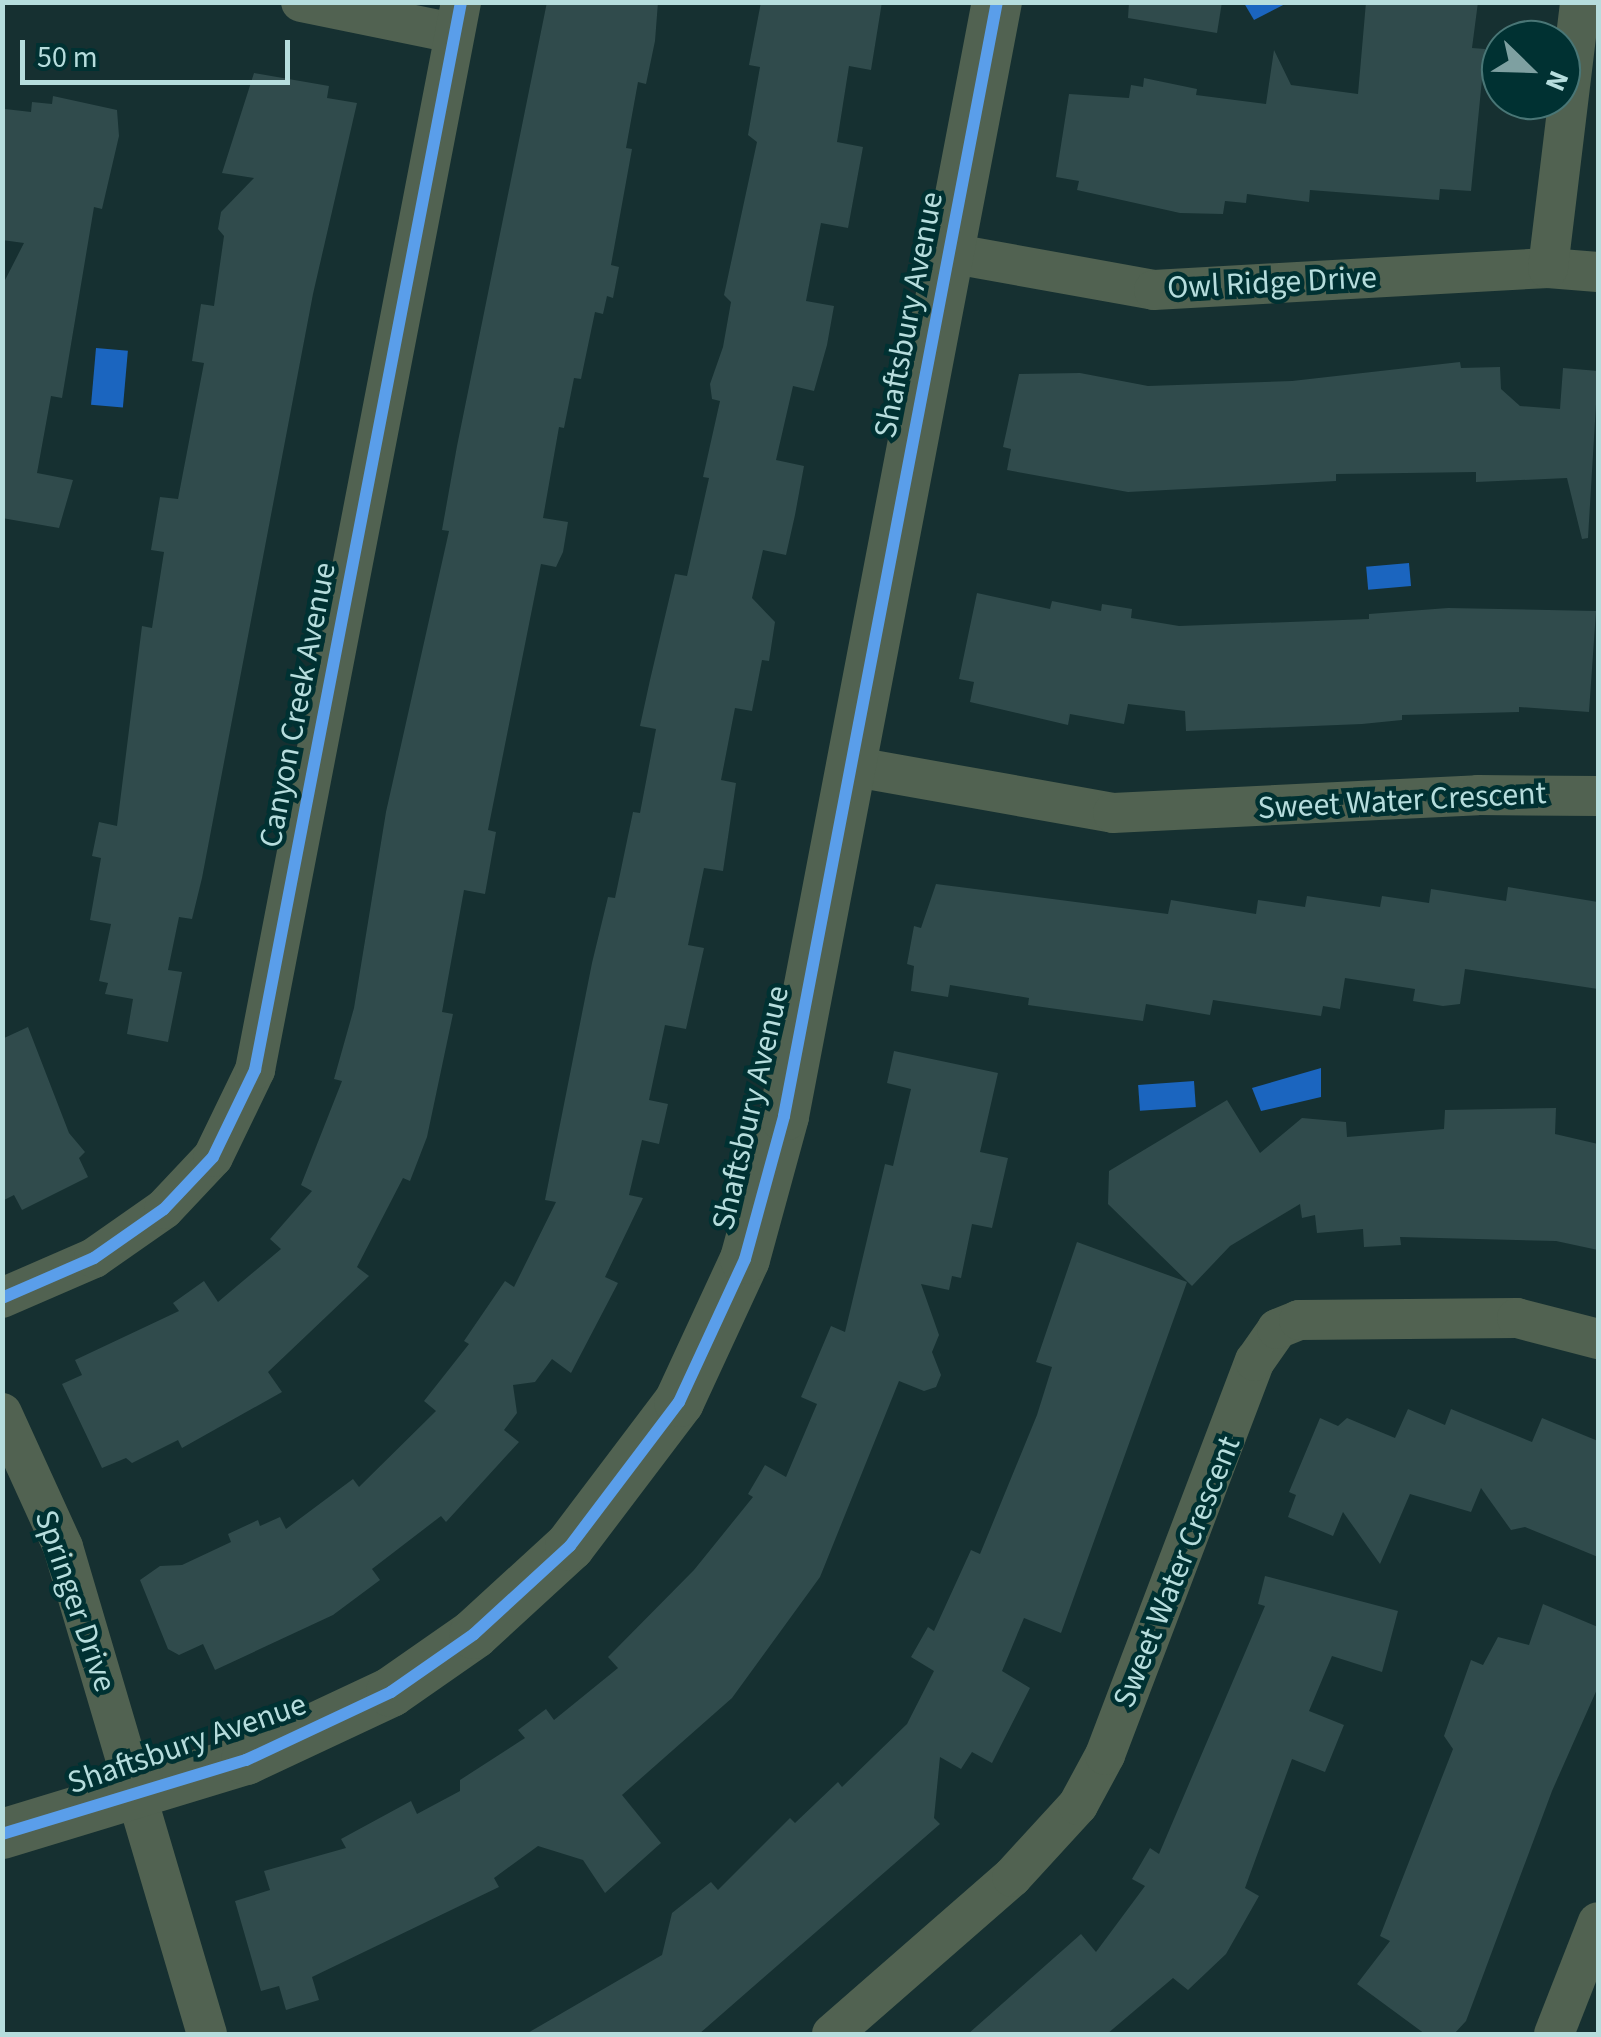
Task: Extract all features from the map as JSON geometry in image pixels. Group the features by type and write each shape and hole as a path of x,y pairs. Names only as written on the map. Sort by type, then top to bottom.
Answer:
{"street":[{"path":"301,2 458,18"},
{"name":"Shaftsbury Avenue","path":"2,1834 292,1742 436,1662 570,1546 652,1443 714,1334 760,1214 997,2"},
{"path":"1548,268 1580,2"},
{"name":"Canyon Creek Avenue","path":"2,1298 94,1258 164,1209 212,1157 256,1070 458,18"},
{"name":"Owl Ridge Drive","path":"949,252 1154,290 1548,268 1598,272"},
{"name":"Sweet Water Crescent","path":"850,766 1113,813 1478,794 1598,796"},
{"name":"Sweet Water Crescent","path":"832,2034 1012,1877 1078,1805 1127,1700 1255,1360 1277,1330 1299,1320 1516,1318 1598,1339"},
{"name":"Springer Drive","path":"2,1413 62,1547 134,1795"},
{"path":"134,1795 207,2034"},
{"path":"1554,2034 1598,1922"}],"water":[{"path":"1244,3 1287,3 1254,20"},
{"path":"96,348 128,351 123,408 91,405"},
{"path":"1409,563 1411,586 1368,590 1366,567"},
{"path":"1321,1068 1321,1097 1261,1111 1252,1088"},
{"path":"1194,1081 1196,1107 1140,1111 1138,1085"}],"building":[{"path":"547,2 658,2 655,41 646,84 638,82 626,148 632,149 611,265 619,267 613,298 607,296 603,314 595,312 581,379 574,378 564,428 559,427 543,518 568,522 563,552 556,567 541,564 488,830 496,832 485,894 464,890 442,1012 453,1014 427,1137 410,1181 403,1178 357,1267 369,1276 268,1372 282,1392 182,1448 178,1440 132,1463 126,1458 102,1468 62,1384 82,1375 75,1360 179,1311 173,1303 204,1281 218,1302 281,1249 270,1239 312,1191 301,1185 342,1081 334,1079 354,1008 386,812 449,531 442,530 457,446"},
{"path":"761,2 882,2 871,70 849,66 837,142 863,147 848,228 821,223 806,301 834,306 827,345 814,391 793,386 776,460 804,466 795,515 786,555 763,550 752,598 775,622 769,661 762,660 752,711 735,708 721,780 736,783 723,871 704,868 688,945 704,948 686,1029 665,1025 649,1100 668,1104 659,1144 642,1140 629,1195 643,1198 605,1277 618,1283 571,1373 552,1359 535,1382 513,1385 517,1413 504,1430 519,1442 446,1522 441,1516 372,1569 380,1580 333,1615 215,1670 203,1644 179,1655 168,1649 140,1580 160,1566 182,1565 231,1542 228,1534 258,1520 260,1526 280,1517 286,1529 353,1479 359,1487 436,1411 424,1401 469,1344 464,1341 505,1281 514,1287 556,1202 545,1200 592,963 608,897 615,898 633,812 640,813 656,729 640,726 675,574 687,576 709,478 703,477 720,401 712,399 710,384 723,347 731,302 724,295 757,142 748,135 760,67 749,65"},
{"path":"1129,2 1222,2 1217,33 1128,18"},
{"path":"1366,2 1478,2 1472,48 1481,49 1481,90 1471,191 1440,189 1439,200 1310,190 1309,202 1247,194 1246,203 1225,201 1223,214 1180,213 1077,190 1079,181 1056,177 1069,94 1129,98 1131,85 1143,87 1144,78 1197,89 1196,95 1266,104 1274,50 1291,85 1358,94"},
{"path":"254,73 329,86 327,98 357,103 313,294 202,878 192,919 179,917 168,970 182,972 168,1042 127,1034 133,999 105,994 108,983 99,981 111,924 90,920 101,858 92,856 99,822 117,826 142,626 152,628 164,552 151,550 160,497 178,499 204,363 192,361 201,304 214,306 224,236 218,229 221,212 254,178 222,173"},
{"path":"53,96 117,110 119,136 102,209 94,207 62,398 51,396 37,473 73,480 59,528 2,518 2,286 24,243 2,240 2,131 5,109 31,112 32,102 52,104"},
{"path":"1460,362 1461,368 1500,367 1501,389 1520,406 1560,409 1563,368 1598,371 1588,538 1582,539 1567,478 1476,482 1476,472 1336,474 1336,481 1128,492 1007,470 1011,449 1003,447 1019,374 1080,373 1148,386 1292,381"},
{"path":"977,593 1050,609 1052,601 1101,611 1102,604 1132,609 1131,618 1179,626 1369,619 1369,614 1448,608 1596,611 1589,712 1519,707 1519,712 1402,715 1402,720 1362,724 1186,731 1185,711 1128,704 1124,724 1070,714 1068,725 970,702 974,682 959,679"},
{"path":"936,884 1168,914 1171,900 1256,914 1258,900 1305,907 1307,896 1380,907 1382,896 1429,903 1431,889 1506,901 1508,887 1598,902 1598,989 1465,969 1460,1004 1443,1006 1413,1001 1415,989 1345,978 1340,1009 1323,1006 1321,1016 1213,1000 1210,1015 1146,1004 1143,1021 1028,1005 1029,998 950,985 948,997 911,991 914,966 907,964 914,926 921,928"},
{"path":"28,1027 69,1133 85,1152 79,1158 88,1177 22,1210 14,1195 2,1201 2,1039"},
{"path":"894,1051 998,1073 980,1152 1008,1158 992,1228 972,1224 961,1278 952,1276 949,1290 921,1284 939,1335 932,1352 941,1375 936,1387 924,1391 899,1381 820,1577 732,1698 622,1795 661,1843 605,1893 583,1860 538,1846 494,1878 499,1887 312,1977 319,2000 286,2010 279,1986 261,1991 235,1901 270,1890 264,1871 346,1848 341,1839 411,1801 417,1814 460,1791 460,1780 525,1738 518,1730 546,1709 554,1720 618,1668 608,1657 694,1570 753,1497 748,1494 765,1465 786,1477 817,1404 801,1397 831,1326 845,1332 885,1164 893,1166 911,1089 887,1083"},
{"path":"1227,1100 1260,1153 1302,1118 1346,1122 1347,1137 1444,1129 1445,1110 1556,1108 1555,1134 1598,1144 1598,1250 1556,1241 1400,1237 1401,1245 1364,1247 1363,1229 1317,1233 1315,1215 1302,1218 1300,1204 1230,1246 1192,1286 1108,1204 1109,1171"},
{"path":"1077,1242 1187,1282 1061,1633 1024,1618 1002,1671 1030,1688 992,1763 972,1752 961,1769 940,1757 934,1818 940,1824 699,2034 526,2034 662,1955 672,1913 711,1882 718,1890 790,1818 795,1823 838,1782 842,1787 907,1724 934,1671 911,1657 928,1627 934,1631 971,1550 980,1554 1037,1415 1052,1367 1036,1362"},
{"path":"1408,1409 1445,1425 1451,1409 1532,1442 1542,1418 1598,1441 1598,1557 1525,1527 1511,1530 1481,1488 1471,1512 1410,1494 1380,1564 1343,1512 1333,1536 1288,1517 1296,1495 1289,1492 1320,1418 1338,1426 1347,1418 1395,1438"},
{"path":"1265,1576 1398,1611 1382,1672 1332,1656 1309,1711 1344,1725 1325,1772 1292,1759 1245,1888 1259,1896 1226,1954 1188,1990 1173,1978 1107,2034 968,2034 1081,1934 1096,1952 1145,1886 1132,1879 1150,1848 1159,1854 1265,1606 1258,1604"},
{"path":"1543,1604 1598,1627 1598,1687 1552,1791 1466,2021 1454,2034 1425,2034 1357,1984 1390,1941 1380,1936 1453,1749 1444,1736 1471,1660 1483,1665 1498,1637 1529,1645"}],"cycle path":[{"path":"2,1298 94,1258 164,1209 213,1157 255,1070 461,2"},
{"path":"2,1834 246,1760 391,1692 474,1634 570,1546 679,1402 745,1259 784,1116 997,2"}]}
